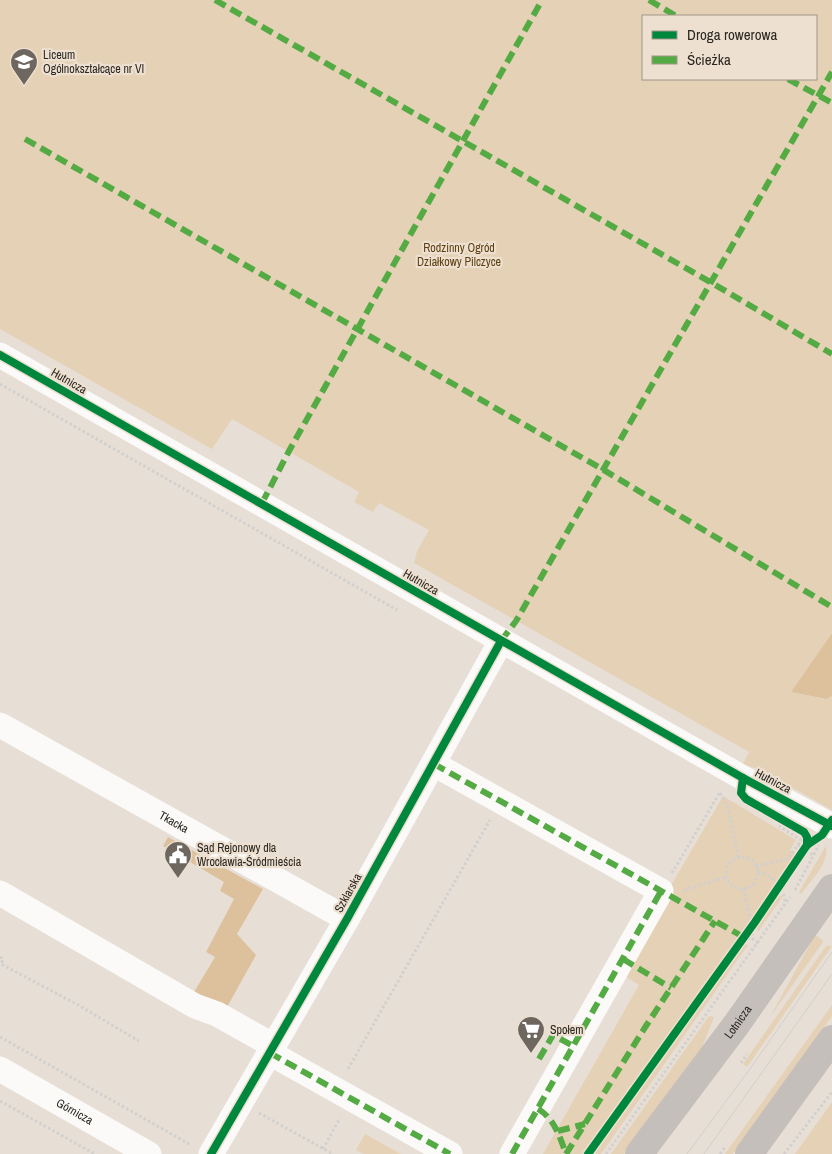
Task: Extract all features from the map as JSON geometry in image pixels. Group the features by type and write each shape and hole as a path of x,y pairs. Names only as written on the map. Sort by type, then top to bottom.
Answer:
{"main road":[{"name":"Lotnicza","path":"640,1154 736,1026 814,902"},
{"path":"749,1154 832,1039"}],"street":[{"name":"Hutnicza","path":"0,355 743,778 831,825"},
{"name":"Szklarska","path":"201,1150 241,1103 434,764 500,640"},
{"name":"Tkacka","path":"0,725 347,919"},
{"path":"434,764 500,802 669,892 512,1154"},
{"path":"0,893 195,1006 217,1014 351,1098 450,1154"},
{"name":"Górnicza","path":"0,1069 149,1154"}],"path":[{"path":"669,892 720,792 728,807 738,857"},
{"path":"348,1069 500,802"},
{"path":"780,818 801,830 807,837 805,848"},
{"path":"773,895 805,848 822,835 831,825"},
{"path":"756,866 788,859 798,845 805,848 813,855 795,890"},
{"path":"738,857 753,860 756,866 758,872 754,884 744,889 733,886 726,877 729,863 738,857"},
{"path":"758,872 764,873 781,885 814,902"},
{"path":"669,892 726,877"},
{"path":"781,885 785,895 785,904"},
{"path":"744,889 750,920"},
{"path":"606,1154 790,897"},
{"path":"785,904 814,902"},
{"path":"744,940 760,915"},
{"path":"752,933 753,939 758,943"},
{"path":"744,940 753,939"},
{"path":"0,957 3,959 1,964 80,1006 139,1041"},
{"path":"0,1037 201,1150"},
{"path":"784,1154 832,1092"},
{"path":"323,1148 351,1098"},
{"path":"0,1101 95,1154"},
{"path":"241,1103 333,1154"}],"green space":[{"name":"Rodzinny Ogród Działkowy Pilczyce","path":"0,0 832,0 832,633 791,692 825,699 832,696 832,810 763,771 743,764 749,752 414,563 417,551 429,530 379,503 373,512 354,502 359,492 232,419 212,449 0,329"},
{"path":"723,796 796,840 790,850 798,854 583,1154 543,1154 639,985 620,973"},
{"path":"826,846 825,859 822,865 801,894 799,892"},
{"path":"783,896 758,932 756,926 775,899"},
{"path":"815,935 823,942 770,1017"},
{"path":"744,943 748,945 601,1154 592,1154"},
{"path":"826,946 832,946 747,1067 743,1064"},
{"path":"832,1005 832,1016 733,1154 725,1154"},
{"path":"709,1016 714,1017 701,1050 624,1154 611,1154"},
{"path":"832,1102 832,1154 795,1154"},
{"path":"365,1134 401,1154 364,1154 356,1150"}],"shaded area":[{"path":"832,633 832,696 826,699 791,692"},
{"path":"168,837 263,889 237,934 256,955 226,1009 194,992 215,957 206,952 234,899 220,891 224,882 163,846"}],"tram line":[{"path":"687,1154 832,952"},
{"path":"704,1154 832,974"}],"marked path":[{"path":"215,0 712,283 832,354"},
{"path":"262,503 289,451 542,0"},
{"path":"649,0 674,15"},
{"path":"501,641 516,621 832,72"},
{"path":"790,80 832,103"},
{"path":"25,139 602,469 832,607"},
{"path":"434,764 740,935"},
{"path":"512,1154 661,891"},
{"path":"566,1154 644,1029 715,921"},
{"path":"623,959 671,988"},
{"path":"539,1059 553,1035 573,1046"},
{"path":"270,1053 450,1154"},
{"path":"538,1109 552,1123 566,1154"},
{"path":"558,1131 585,1124"}],"cycle path":[{"path":"0,355 743,778 832,826"},
{"path":"211,1154 347,919 501,641"},
{"path":"743,778 741,793 746,799 804,832 807,837 807,845"},
{"path":"588,1154 755,922 807,845 822,835 832,820"}],"place":[{"name":"Liceum Ogólnokształcące nr VI","path":"24,86"},
{"name":"Sąd Rejonowy dla Wrocławia-Śródmieścia","path":"178,879"},
{"name":"Społem","path":"531,1054"}]}
